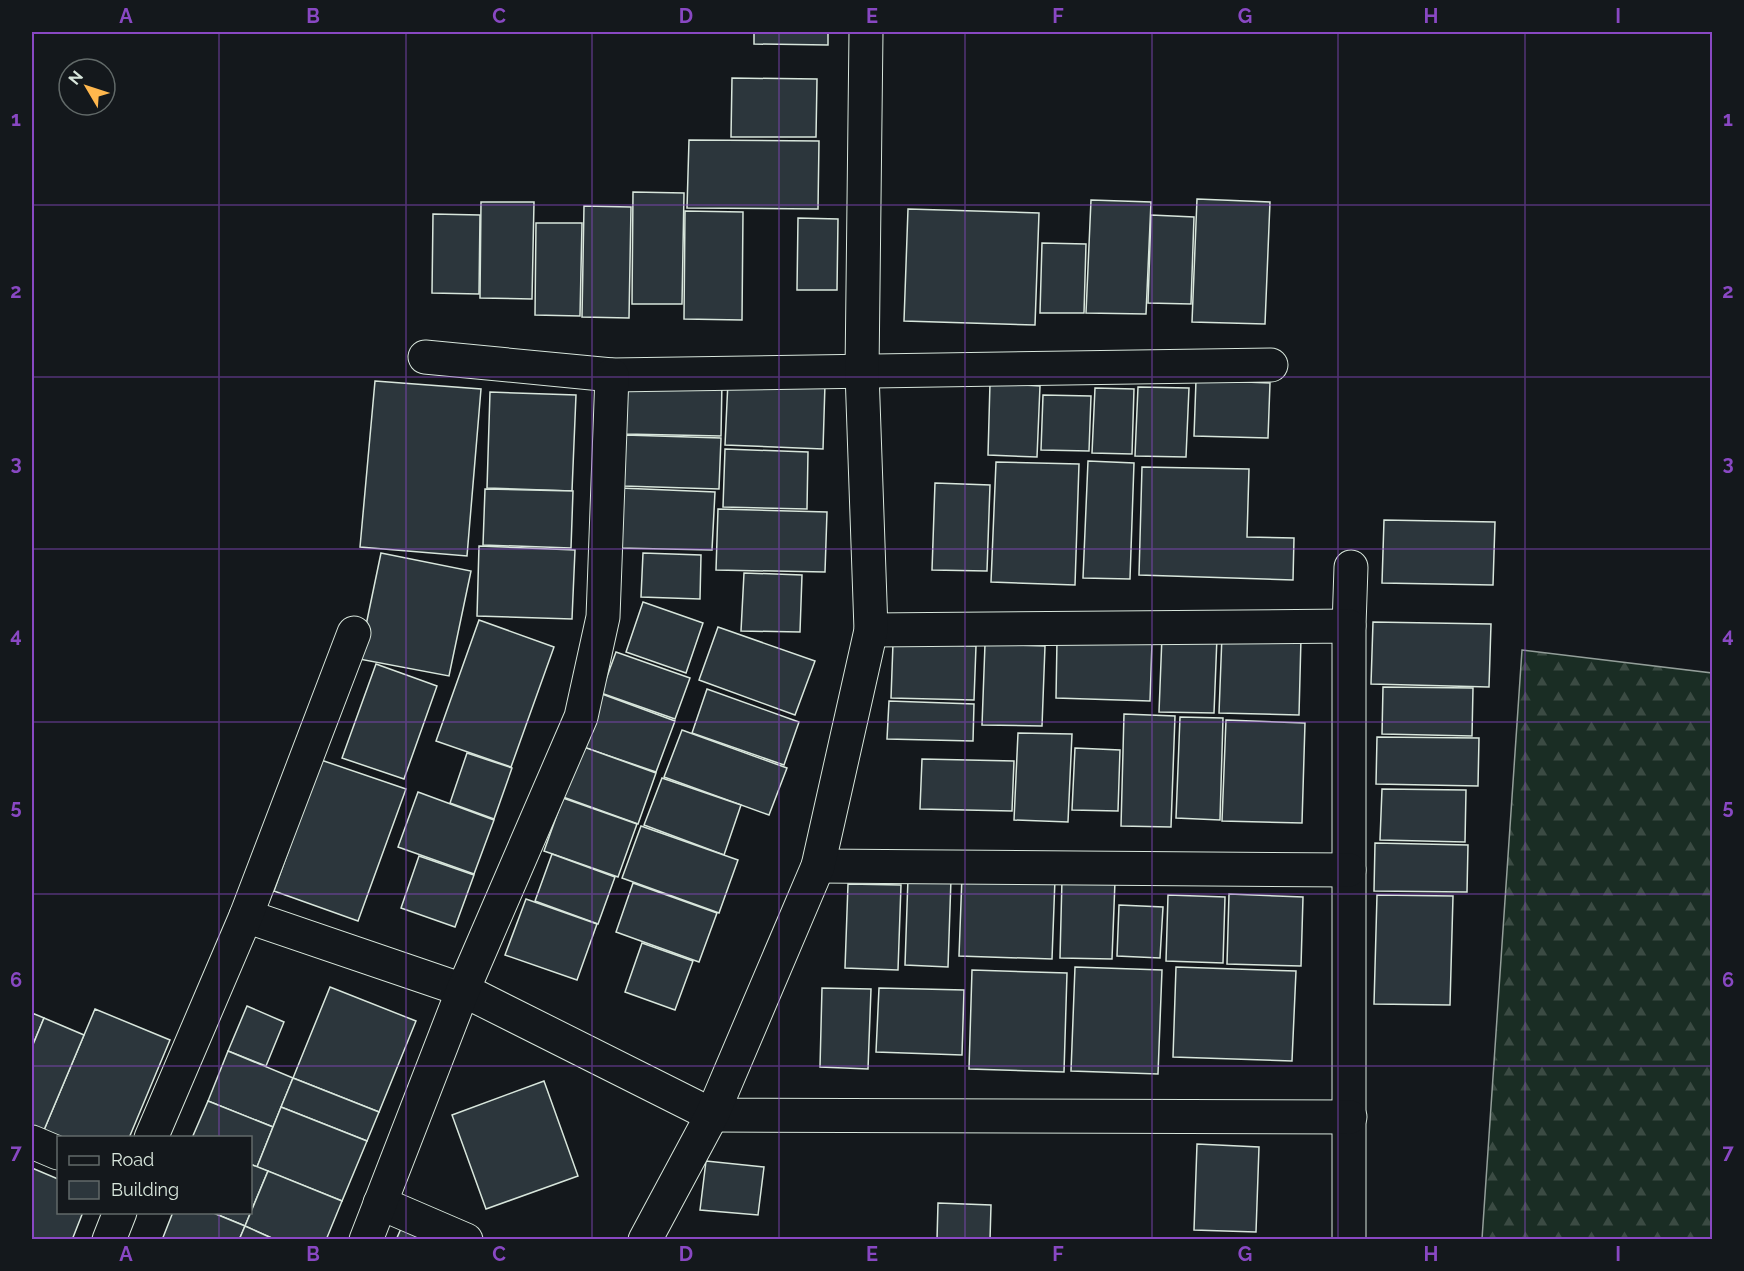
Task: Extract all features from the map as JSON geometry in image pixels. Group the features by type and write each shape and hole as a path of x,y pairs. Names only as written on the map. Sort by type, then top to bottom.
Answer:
{"street":[{"path":"645,1239 712,1115 818,866 871,630 862,372 866,32"},
{"path":"425,357 612,375 1271,365"},
{"path":"366,1239 463,990 581,717 603,617 612,375"},
{"path":"1349,1239 1349,626 1351,567"},
{"path":"871,630 1349,626"},
{"path":"151,1136 246,916 354,633"},
{"path":"818,866 1349,870"},
{"path":"246,916 463,990 712,1115 1350,1117"},
{"path":"32,1142 57,1153"},
{"path":"380,1203 466,1239"},
{"path":"109,1239 119,1214"}],"green space":[{"path":"1522,650 1712,673 1712,1239 1482,1239"}],"building":[{"path":"754,32 828,32 828,45 754,44"},
{"path":"732,78 817,79 816,137 731,137"},
{"path":"689,140 819,141 818,209 687,208"},
{"path":"633,192 684,193 682,304 632,304"},
{"path":"1197,199 1270,202 1265,324 1192,322"},
{"path":"1091,200 1151,202 1146,314 1086,313"},
{"path":"481,202 534,202 532,299 480,298"},
{"path":"584,206 631,207 629,318 582,317"},
{"path":"908,209 1039,213 1035,325 904,321"},
{"path":"685,211 743,212 742,320 684,319"},
{"path":"433,214 480,215 479,294 432,293"},
{"path":"1151,215 1194,217 1191,304 1148,303"},
{"path":"798,218 838,219 837,290 797,290"},
{"path":"536,223 582,223 580,316 535,315"},
{"path":"1042,243 1086,244 1084,313 1040,313"},
{"path":"627,379 722,381 721,436 625,434"},
{"path":"1196,380 1270,383 1268,438 1194,436"},
{"path":"375,381 481,389 467,556 360,547"},
{"path":"728,381 825,384 823,449 725,445"},
{"path":"990,383 1040,386 1037,457 988,455"},
{"path":"1138,387 1189,388 1186,457 1135,456"},
{"path":"1095,388 1134,389 1132,454 1092,453"},
{"path":"490,392 576,395 572,491 487,488"},
{"path":"1043,395 1091,396 1089,451 1041,450"},
{"path":"625,435 721,438 719,489 623,486"},
{"path":"725,449 808,452 807,509 723,507"},
{"path":"1088,461 1134,463 1130,579 1083,578"},
{"path":"996,462 1079,464 1075,585 991,582"},
{"path":"1142,467 1249,469 1247,537 1294,538 1293,580 1139,575"},
{"path":"935,483 990,485 987,571 932,570"},
{"path":"620,488 715,492 712,550 618,548"},
{"path":"485,489 573,491 571,548 483,545"},
{"path":"718,509 827,512 825,572 716,570"},
{"path":"1384,520 1495,522 1493,585 1382,583"},
{"path":"479,546 575,550 572,619 477,616"},
{"path":"381,553 471,571 449,676 359,659"},
{"path":"643,553 701,555 700,599 641,597"},
{"path":"744,573 802,575 800,632 741,631"},
{"path":"643,602 703,623 686,673 626,652"},
{"path":"479,620 554,647 511,767 436,741"},
{"path":"1373,622 1491,624 1489,687 1371,684"},
{"path":"718,627 815,661 795,715 699,680"},
{"path":"1222,635 1301,638 1299,715 1219,713"},
{"path":"1162,636 1217,637 1214,713 1159,712"},
{"path":"1057,640 1152,643 1150,701 1056,698"},
{"path":"893,643 976,646 974,700 891,698"},
{"path":"985,644 1045,646 1042,726 982,725"},
{"path":"616,652 690,678 675,719 601,693"},
{"path":"376,664 437,686 404,779 342,758"},
{"path":"1383,687 1473,688 1472,736 1382,734"},
{"path":"707,689 799,722 784,765 692,733"},
{"path":"602,694 675,721 656,772 583,747"},
{"path":"889,701 974,704 973,741 887,739"},
{"path":"1124,714 1175,716 1171,827 1121,826"},
{"path":"1180,717 1223,718 1220,820 1176,818"},
{"path":"1226,720 1305,723 1302,823 1222,821"},
{"path":"682,730 787,768 769,815 664,777"},
{"path":"1018,733 1072,734 1068,822 1014,820"},
{"path":"1377,737 1479,738 1478,786 1376,784"},
{"path":"581,746 656,773 638,824 563,797"},
{"path":"1075,748 1120,750 1118,811 1072,810"},
{"path":"467,753 512,768 494,819 450,803"},
{"path":"922,759 1014,761 1012,811 920,809"},
{"path":"321,760 406,789 358,921 274,891"},
{"path":"662,778 741,805 724,855 644,825"},
{"path":"1382,789 1466,790 1465,842 1380,840"},
{"path":"418,792 494,820 474,874 398,847"},
{"path":"563,798 637,824 618,877 544,851"},
{"path":"641,826 738,860 719,913 622,878"},
{"path":"1375,843 1468,845 1467,892 1374,891"},
{"path":"552,854 615,877 598,924 535,901"},
{"path":"419,856 474,875 455,927 401,908"},
{"path":"962,876 1055,879 1052,959 959,956"},
{"path":"908,878 951,879 948,967 905,965"},
{"path":"1062,879 1115,881 1112,959 1060,958"},
{"path":"633,883 717,913 699,962 616,932"},
{"path":"848,884 901,885 898,970 845,968"},
{"path":"1229,894 1303,897 1301,966 1227,964"},
{"path":"1168,895 1225,897 1223,963 1166,961"},
{"path":"1377,895 1453,896 1450,1005 1374,1004"},
{"path":"526,899 597,924 577,980 505,955"},
{"path":"1119,905 1163,907 1160,958 1117,956"},
{"path":"642,943 693,961 675,1010 625,992"},
{"path":"1075,967 1162,970 1158,1074 1071,1071"},
{"path":"1176,967 1296,971 1292,1061 1173,1057"},
{"path":"972,970 1067,973 1064,1072 969,1069"},
{"path":"330,987 416,1021 379,1112 293,1078"},
{"path":"822,988 871,989 868,1069 820,1067"},
{"path":"879,988 964,990 962,1055 876,1052"},
{"path":"247,1006 284,1022 266,1066 228,1051"},
{"path":"95,1009 170,1040 130,1136 58,1136 44,1130"},
{"path":"32,1013 44,1018 32,1047"},
{"path":"44,1018 84,1035 44,1130 32,1125 32,1047"},
{"path":"228,1051 293,1078 273,1127 208,1101"},
{"path":"293,1078 379,1112 367,1141 281,1107"},
{"path":"544,1081 578,1176 486,1209 452,1115"},
{"path":"208,1101 273,1127 257,1167 252,1165 252,1136 193,1136"},
{"path":"281,1107 367,1141 342,1201 257,1167"},
{"path":"1197,1144 1259,1147 1256,1232 1194,1230"},
{"path":"706,1161 764,1167 758,1215 700,1210"},
{"path":"252,1165 268,1171 252,1209"},
{"path":"32,1168 57,1179 57,1214 82,1214 72,1240 32,1240"},
{"path":"268,1171 342,1201 326,1240 276,1240 245,1226 252,1214"},
{"path":"938,1203 991,1205 990,1240 937,1240"},
{"path":"172,1214 216,1214 245,1226 239,1240 162,1240"},
{"path":"216,1214 250,1214 245,1226"},
{"path":"403,1224 437,1240 396,1240"},
{"path":"245,1226 276,1240 239,1240"}]}
